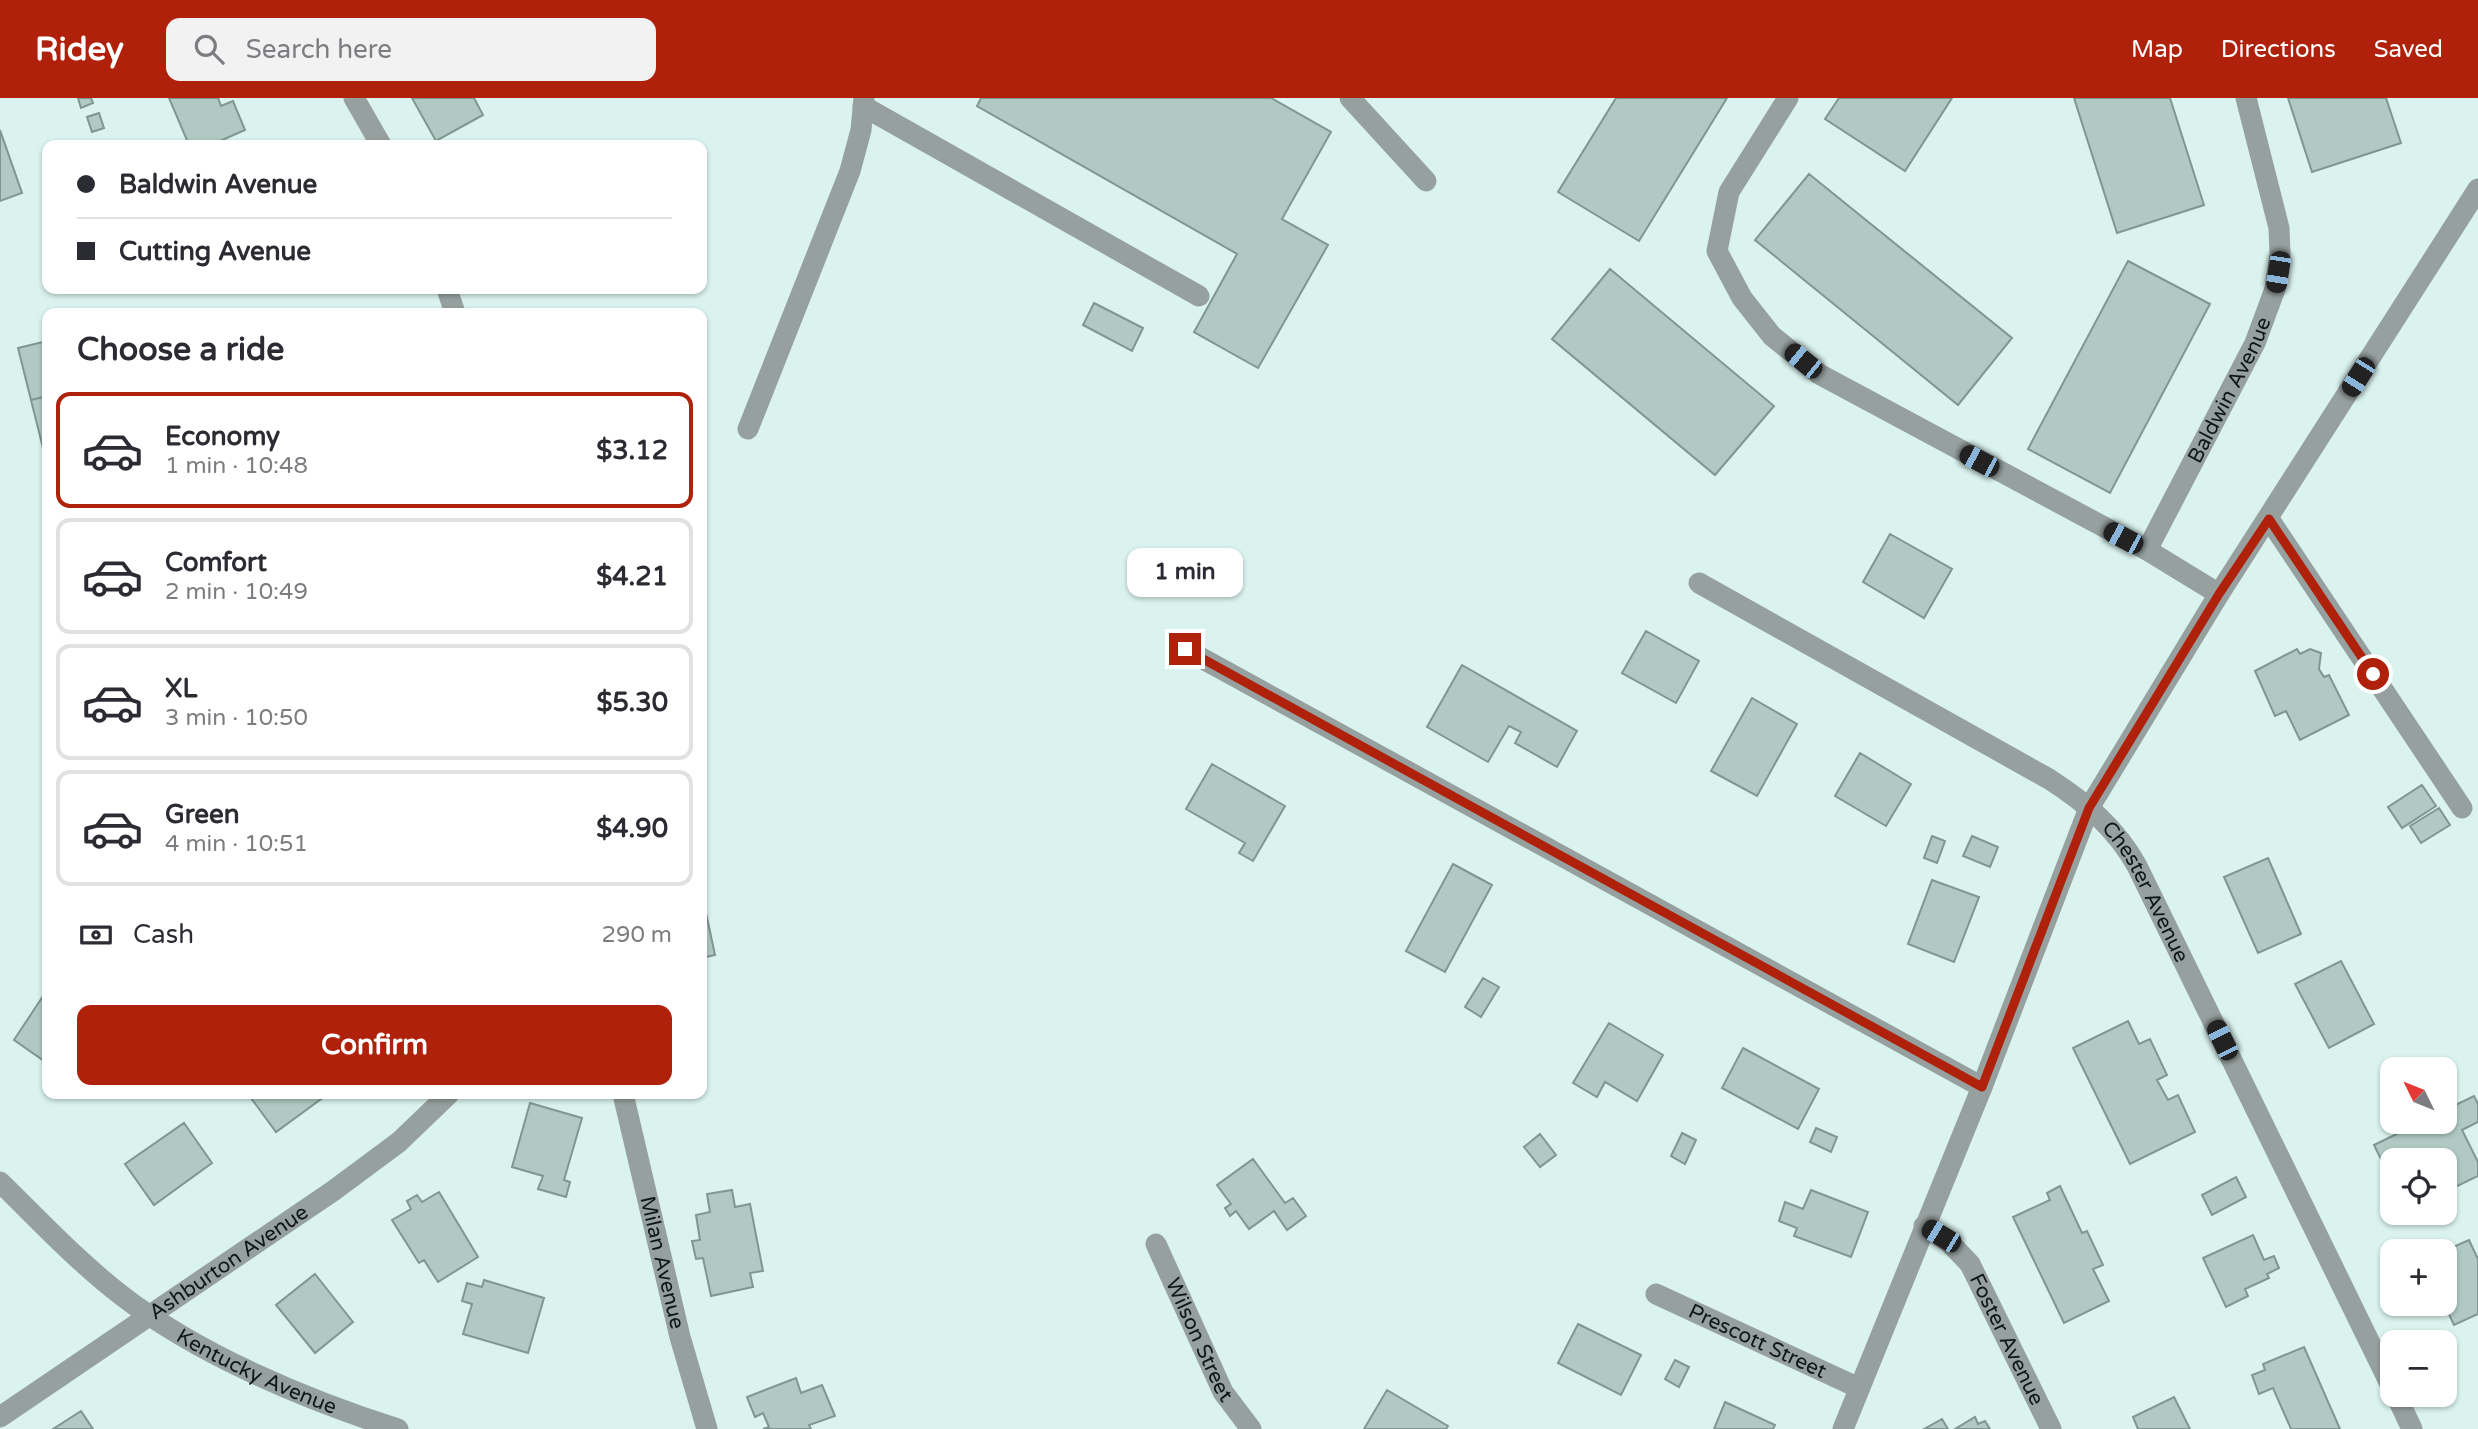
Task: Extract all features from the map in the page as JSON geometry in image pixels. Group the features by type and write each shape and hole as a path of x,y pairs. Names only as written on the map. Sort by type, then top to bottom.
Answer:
{"street":[{"path":"354,98 378,140"},
{"path":"1350,98 1426,181"},
{"path":"1788,98 1729,192 1717,251 1742,298 1772,336 1819,374 2147,550 2219,594"},
{"name":"Baldwin Avenue","path":"2147,550 2255,343 2275,289 2280,254 2279,228 2246,98"},
{"path":"748,429 850,171 861,130 863,102 1199,296"},
{"path":"1843,1429 1982,1087 2089,808 2219,594 2478,189"},
{"path":"2269,519 2462,808"},
{"name":"Chester Avenue","path":"1699,583 2049,779 2089,808 2122,840 2380,1363"},
{"path":"1185,649 1982,1087"},
{"name":"Ashburton Avenue","path":"0,1417 377,1159 443,1099"},
{"name":"Milan Avenue","path":"624,1099 680,1337 707,1429"},
{"name":"Kentucky Avenue","path":"0,1182 101,1279 150,1315 270,1381 398,1429"},
{"name":"Foster Avenue","path":"1924,1226 1949,1242 1970,1264 2050,1429"},
{"name":"Wilson Street","path":"1156,1244 1223,1392 1251,1429"},
{"name":"Prescott Street","path":"1656,1294 1859,1388"},
{"path":"2402,1407 2412,1429"}],"building":[{"path":"78,98 91,98 93,103 81,108"},
{"path":"169,98 218,98 221,106 233,101 245,130 222,140 187,140"},
{"path":"412,98 474,98 483,115 435,140"},
{"path":"981,98 1271,98 1331,132 1282,219 1328,245 1258,368 1194,332 1237,254 977,106"},
{"path":"1616,98 1727,98 1639,241 1558,192"},
{"path":"1839,98 1952,98 1905,171 1825,119"},
{"path":"2074,98 2170,98 2204,205 2117,233"},
{"path":"2288,98 2386,98 2401,143 2312,172"},
{"path":"99,113 104,128 92,132 87,117"},
{"path":"0,130 22,193 0,201"},
{"path":"1809,174 2012,338 1958,405 1755,240"},
{"path":"2128,261 2210,304 2110,493 2028,449"},
{"path":"1610,269 1774,406 1715,475 1552,339"},
{"path":"1094,303 1143,328 1132,351 1083,325"},
{"path":"42,342 42,397 31,400 18,348"},
{"path":"42,397 42,444 31,400"},
{"path":"1890,534 1952,569 1924,618 1863,582"},
{"path":"1646,631 1699,661 1676,703 1622,673"},
{"path":"2297,649 2300,654 2310,649 2321,653 2319,669 2324,677 2329,675 2349,715 2300,740 2286,711 2275,716 2255,671"},
{"path":"1462,665 1577,731 1557,767 1515,743 1521,732 1509,726 1488,762 1427,727"},
{"path":"1752,698 1797,724 1757,796 1711,771"},
{"path":"1860,753 1911,784 1886,826 1835,796"},
{"path":"1212,764 1285,806 1253,861 1239,853 1245,843 1186,809"},
{"path":"2422,785 2436,806 2402,828 2388,807"},
{"path":"2439,808 2450,825 2421,843 2410,826"},
{"path":"1932,836 1945,841 1937,863 1924,858"},
{"path":"1972,836 1998,847 1990,867 1963,856"},
{"path":"2268,858 2301,934 2258,953 2224,877"},
{"path":"1453,864 1492,885 1445,972 1406,951"},
{"path":"1932,880 1979,897 1954,962 1908,944"},
{"path":"707,917 715,955 707,957"},
{"path":"2341,961 2374,1024 2329,1048 2295,984"},
{"path":"1483,978 1499,987 1481,1017 1465,1007"},
{"path":"42,998 42,1060 14,1040"},
{"path":"2128,1021 2139,1044 2150,1039 2167,1075 2157,1080 2168,1100 2178,1095 2195,1132 2130,1164 2073,1048"},
{"path":"1609,1023 1663,1055 1637,1101 1605,1082 1597,1097 1573,1083"},
{"path":"1743,1048 1819,1089 1798,1129 1722,1088"},
{"path":"2474,1096 2478,1104 2478,1122 2462,1130 2478,1162 2478,1176 2457,1186 2457,1148 2380,1148 2380,1157 2374,1145 2396,1134 2457,1134 2457,1104"},
{"path":"252,1099 321,1099 276,1132"},
{"path":"530,1103 582,1118 564,1180 570,1182 566,1197 538,1189 543,1176 512,1167"},
{"path":"184,1123 212,1163 154,1205 125,1164"},
{"path":"1816,1128 1837,1137 1831,1152 1810,1142"},
{"path":"1682,1133 1696,1140 1685,1164 1671,1156"},
{"path":"1540,1134 1556,1155 1540,1167 1524,1147"},
{"path":"1253,1159 1285,1203 1293,1198 1306,1216 1287,1230 1274,1211 1249,1229 1236,1211 1230,1216 1225,1208 1231,1204 1217,1185"},
{"path":"2236,1177 2246,1197 2212,1215 2202,1195"},
{"path":"2060,1186 2082,1233 2087,1231 2103,1265 2093,1269 2109,1301 2064,1323 2013,1217 2050,1200 2047,1193"},
{"path":"732,1190 735,1207 750,1204 763,1271 750,1273 753,1287 711,1296 703,1258 696,1259 692,1241 700,1240 696,1215 710,1212 707,1194"},
{"path":"1811,1190 1868,1212 1851,1257 1794,1236 1797,1228 1779,1221 1785,1202 1803,1209"},
{"path":"439,1192 478,1257 438,1282 424,1260 419,1263 392,1220 411,1209 407,1201 417,1195 422,1202"},
{"path":"2253,1235 2264,1260 2274,1256 2279,1268 2267,1274 2269,1278 2245,1289 2248,1296 2226,1307 2203,1258"},
{"path":"2469,1240 2478,1259 2478,1314 2454,1325 2450,1316 2457,1316 2457,1245"},
{"path":"315,1274 353,1322 315,1353 276,1305"},
{"path":"484,1280 544,1298 528,1353 463,1334 472,1304 462,1301 467,1283 482,1287"},
{"path":"1578,1324 1641,1355 1621,1395 1558,1363"},
{"path":"2304,1347 2340,1429 2291,1429 2273,1388 2259,1394 2252,1375 2265,1370 2263,1364"},
{"path":"1675,1360 1689,1367 1679,1387 1665,1379"},
{"path":"796,1378 801,1393 822,1385 835,1416 809,1425 811,1429 763,1429 769,1427 763,1413 755,1417 747,1397"},
{"path":"1387,1390 1448,1426 1446,1429 1364,1429"},
{"path":"2174,1397 2190,1429 2138,1429 2133,1417"},
{"path":"1725,1402 1775,1425 1773,1429 1714,1429"},
{"path":"81,1411 93,1429 53,1429"},
{"path":"1975,1417 1978,1424 1985,1421 1990,1429 1955,1429"},
{"path":"1942,1419 1948,1429 1924,1429"}],"route":[{"path":"1185,649 1982,1087 2077,846 2089,808 2219,594 2269,519 2373,674"}]}
